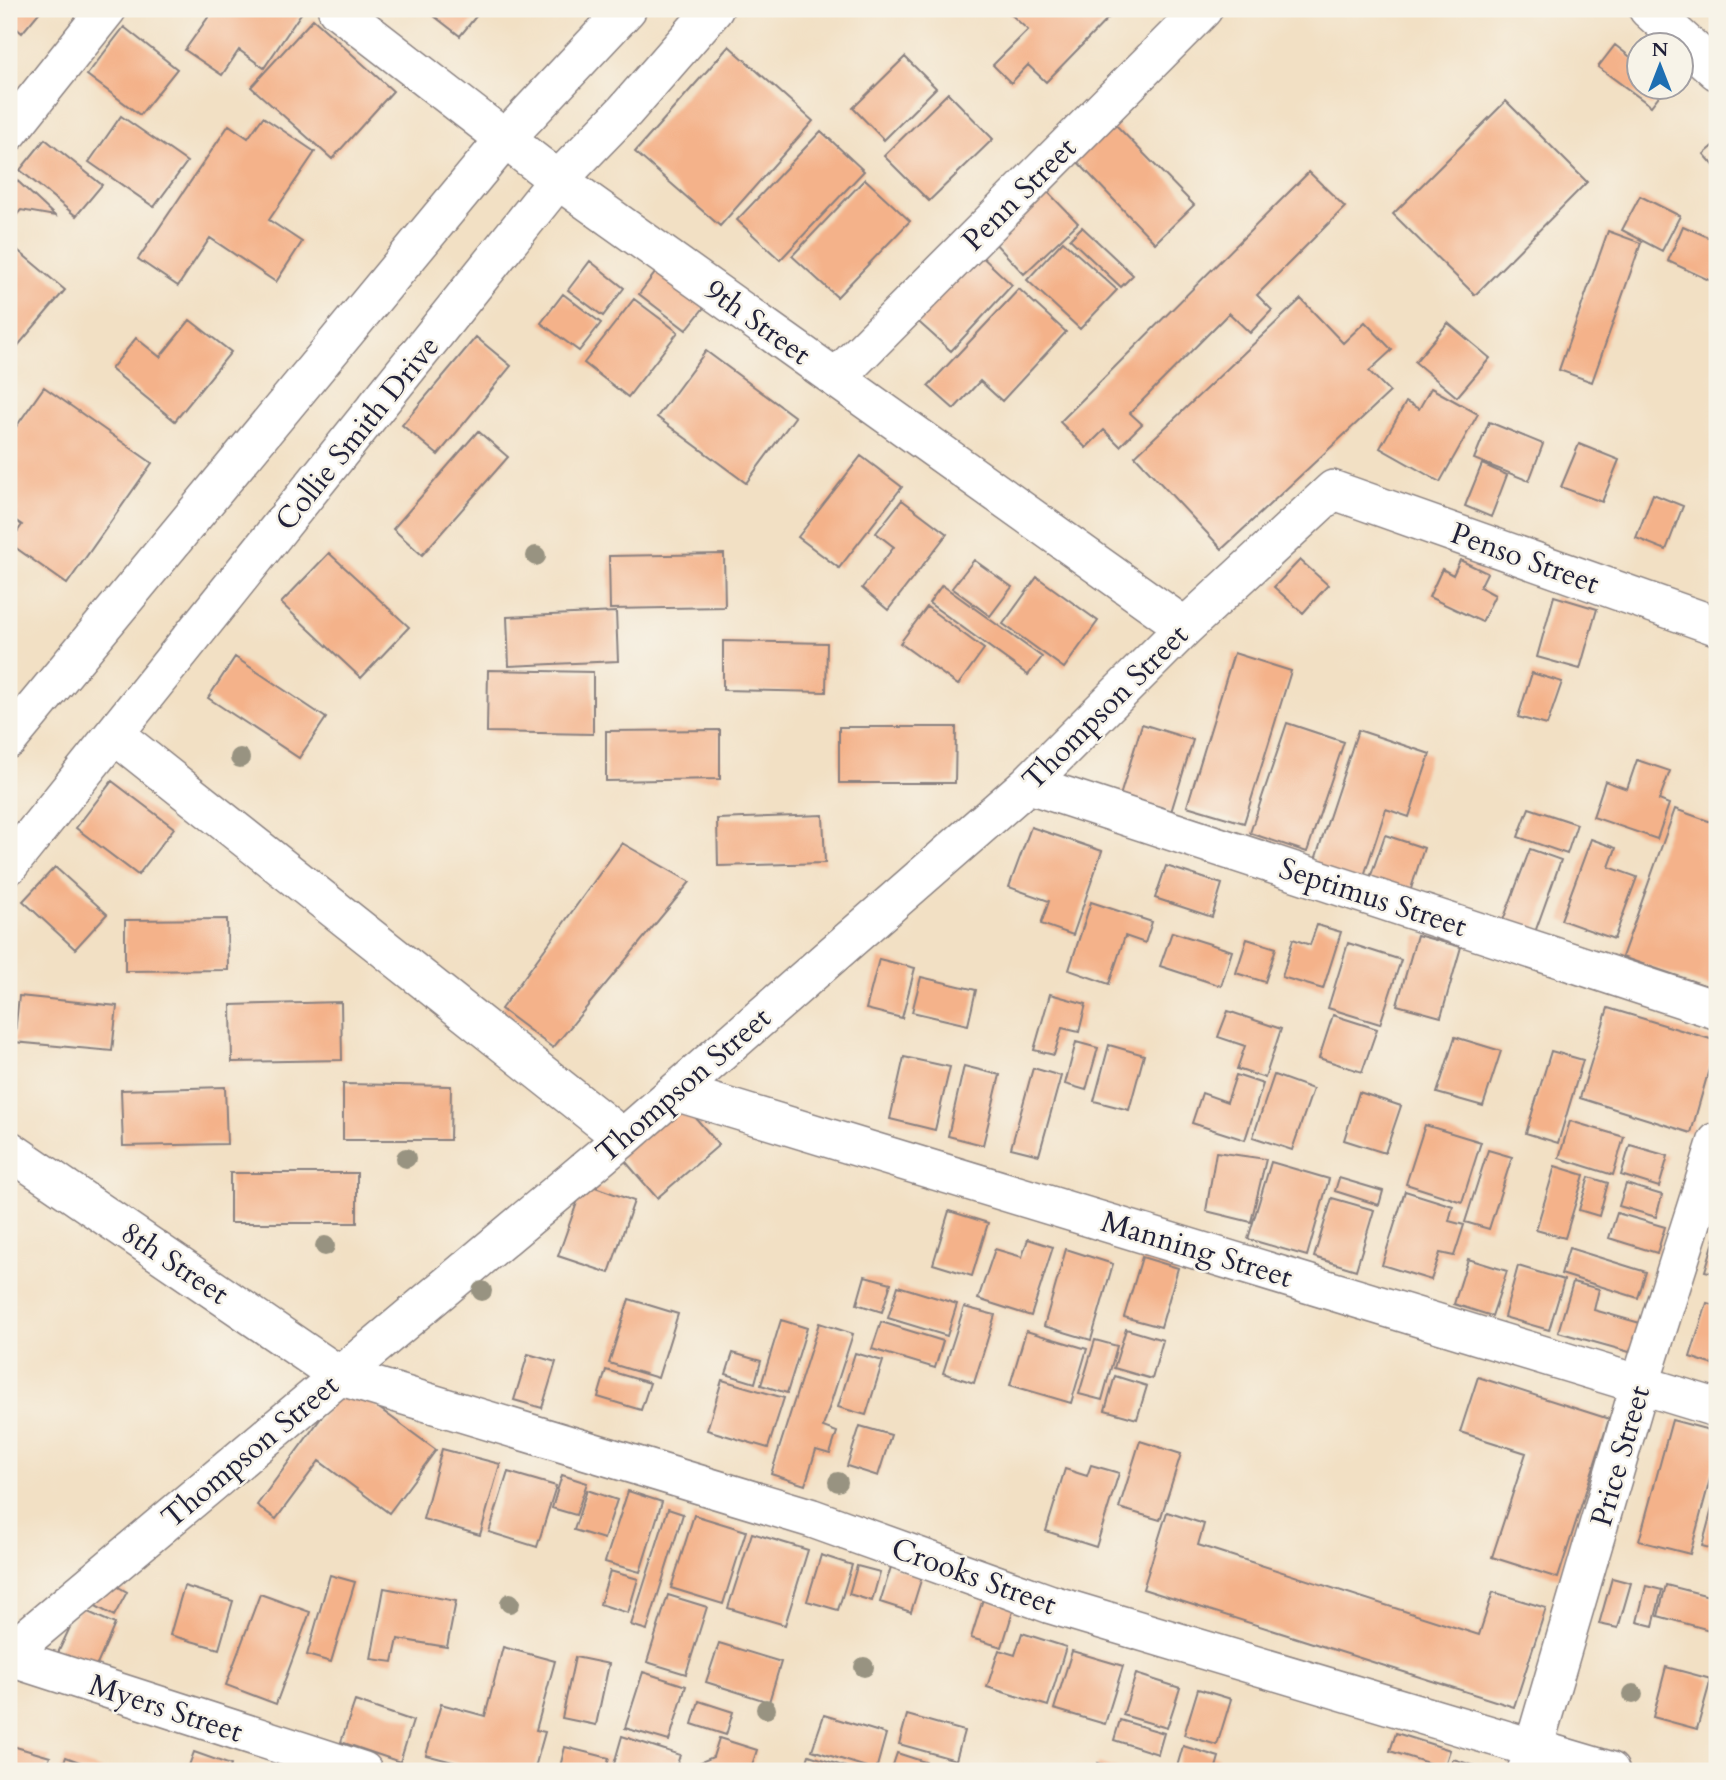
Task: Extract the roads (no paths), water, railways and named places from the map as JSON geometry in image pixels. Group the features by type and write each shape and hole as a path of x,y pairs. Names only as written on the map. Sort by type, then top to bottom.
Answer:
{"street":[{"path":"9,132 107,9"},
{"name":"9th Street","path":"337,9 558,180 1185,627"},
{"path":"9,739 505,139 627,9"},
{"name":"Collie Smith Drive","path":"9,865 558,180 625,111 714,9"},
{"name":"Penn Street","path":"836,379 1203,9"},
{"path":"1647,9 1717,71"},
{"name":"Thompson Street","path":"9,1655 677,1092 1028,784 1185,627 1333,490"},
{"name":"Penso Street","path":"1333,490 1717,626"},
{"path":"115,735 623,1138"},
{"name":"Septimus Street","path":"1028,784 1717,1010"},
{"name":"Manning Street","path":"677,1092 1717,1408"},
{"name":"Price Street","path":"1531,1759 1640,1384 1717,1142"},
{"name":"8th Street","path":"9,1150 340,1376"},
{"name":"Crooks Street","path":"340,1376 811,1518 1050,1604 1531,1759 1610,1771"},
{"name":"Myers Street","path":"9,1655 363,1771"}]}
